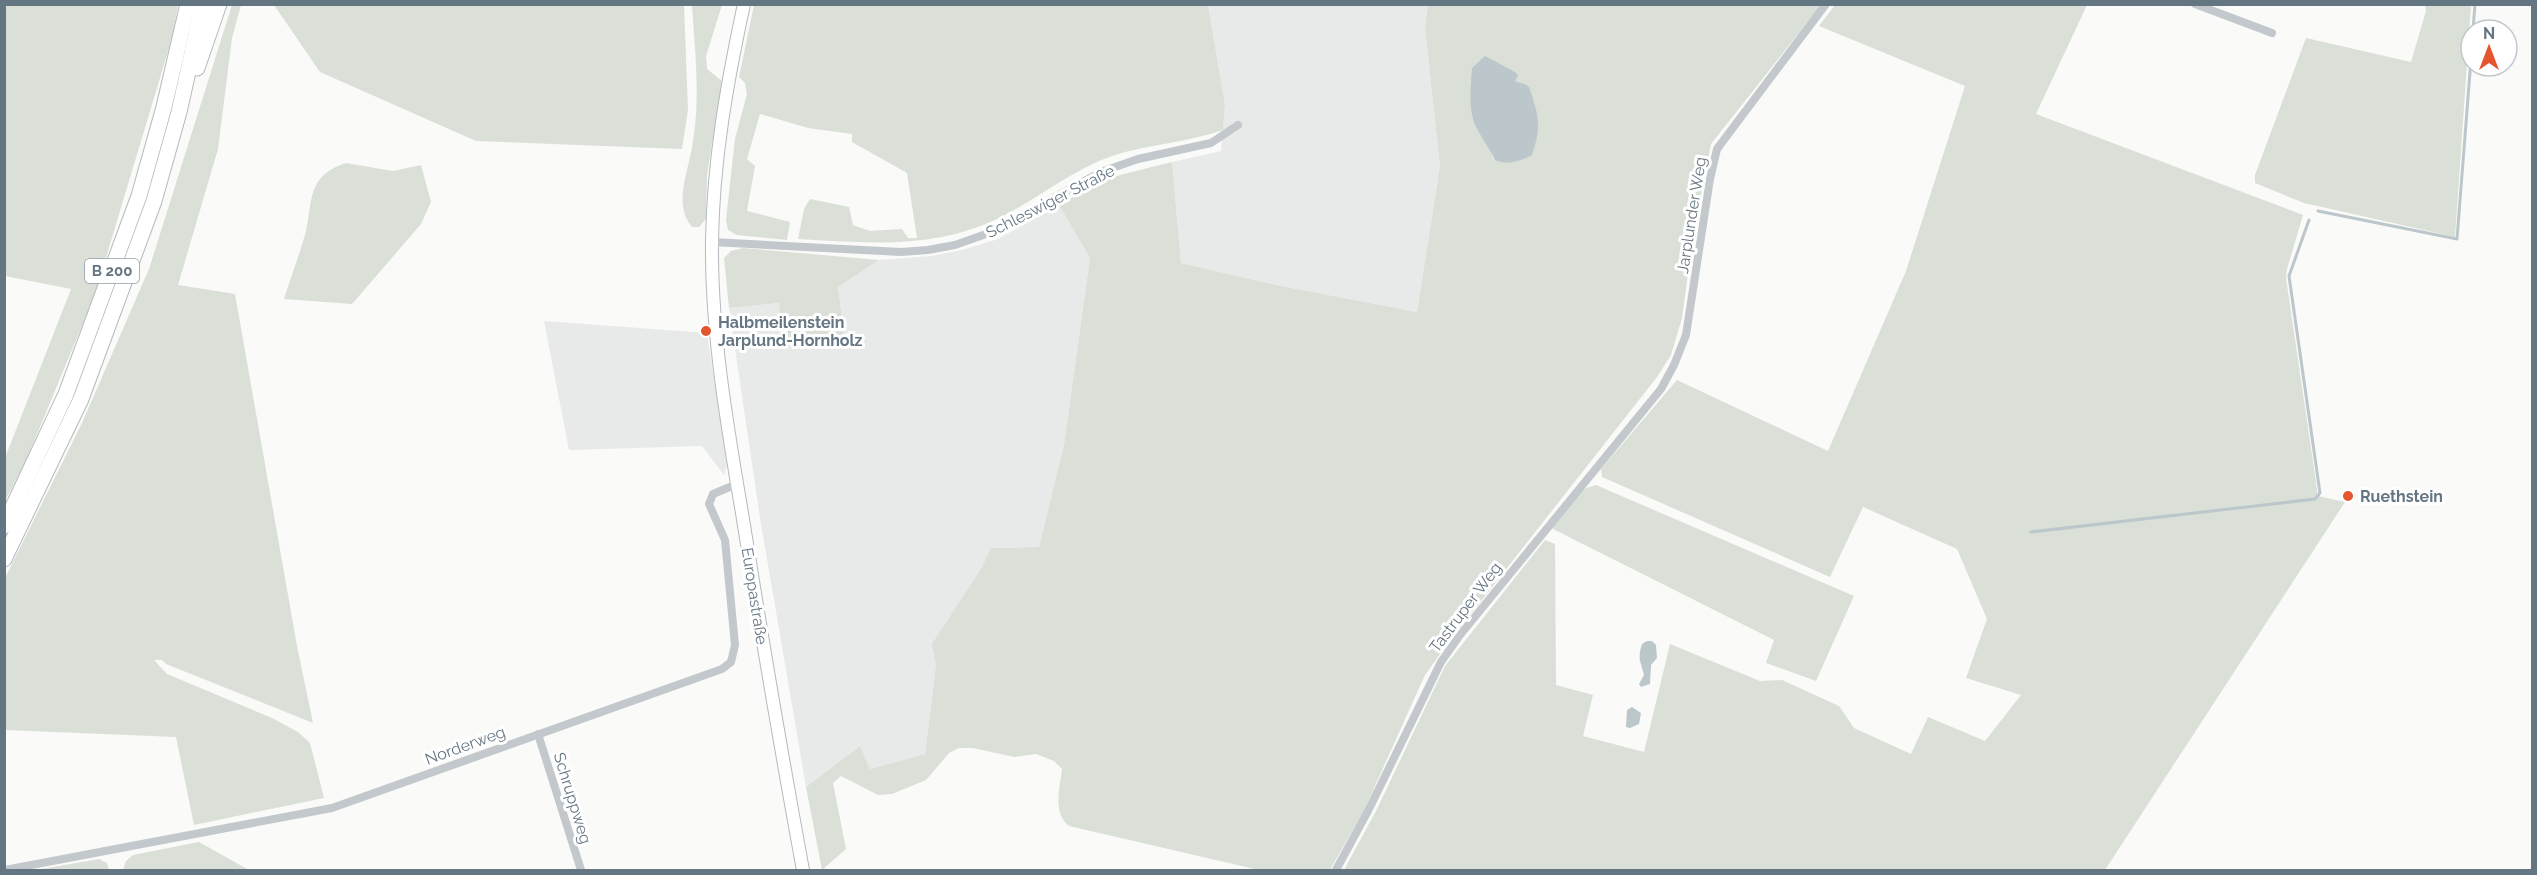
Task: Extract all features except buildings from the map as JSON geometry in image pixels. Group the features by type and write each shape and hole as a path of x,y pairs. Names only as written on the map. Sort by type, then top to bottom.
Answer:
{"highway":[{"name":"B 200","path":"4,526 66,394 139,196 164,108 188,4"},
{"name":"B 200","path":"4,559 81,399 154,201 179,112 203,4"},
{"path":"179,112 219,4"}],"main road":[{"path":"712,242 719,138 744,4"},
{"name":"Europastraße","path":"712,242 715,321 737,484 802,870"}],"street":[{"name":"Jarplunder Weg","path":"1661,389 1674,365 1691,313 1710,179 1717,149 1826,4"},
{"path":"2195,4 2272,33"},
{"name":"Schleswiger Straße","path":"712,242 901,252 955,245 989,233 1101,172 1138,159 1211,143 1238,125"},
{"name":"Tastruper Weg","path":"1336,870 1369,809 1441,662 1467,626 1661,389"},
{"name":"Norderweg","path":"5,870 332,808 722,669 731,662 735,645 725,540 710,504 713,494 737,484"},
{"name":"Schruppweg","path":"538,734 580,870"}],"shaded area":[{"path":"4,5 178,5 172,38 95,294 26,461 5,501 5,458 71,289 5,276"},
{"path":"232,5 241,5 232,38 218,149 178,285 235,294 297,646 313,723 166,664 162,660 154,660 167,674 272,718 298,732 310,743 324,798 194,825 176,737 5,730 5,578 82,423 149,269"},
{"path":"274,5 684,5 688,110 682,149 476,141 320,72"},
{"path":"692,5 722,5 706,56 707,69 722,81 707,175 706,219 699,227 692,227 683,208 683,188 695,130 696,112"},
{"path":"754,5 1208,5 1225,105 1223,130 1112,156 1070,176 1017,209 978,227 928,239 902,242 851,242 798,239 804,209 810,199 849,207 853,225 870,231 902,229 908,238 917,238 907,173 852,142 852,134 808,128 760,114 747,159 755,166 747,211 790,222 787,240 737,235 728,230 726,220 735,139 747,94 745,83 739,77"},
{"path":"1208,5 1428,5 1425,28 1440,166 1417,312 1281,286 1181,263 1172,162 1221,151 1225,105"},
{"path":"1428,5 1821,5 1711,144 1693,236 1682,318 1671,355 1657,377 1425,675 1365,808 1330,870 1259,870 1069,826 1060,814 1059,792 1062,769 1054,761 1036,754 1014,757 973,748 959,748 949,753 926,780 892,794 878,795 841,776 833,783 846,849 822,870 806,787 860,746 870,769 925,754 936,664 932,644 981,569 991,548 1039,547 1064,445 1090,258 1059,205 1104,179 1172,162 1181,263 1281,286 1417,312 1440,166 1425,28","holes":["1509,70 1515,72 1515,81 1525,84 1494,160 1488,143 1475,124"]},
{"path":"1835,5 2087,5 2036,114 2303,215 2286,278 2318,496 2345,502 2105,870 1344,870 1377,809 1445,666 1545,540 1555,544 1556,685 1593,695 1583,736 1644,752 1670,644 1760,681 1782,680 1839,706 1854,728 1911,754 1928,717 1985,741 2021,695 1966,678 1987,619 1957,549 1863,507 1830,577 1602,477 1601,469 1677,380 1828,451 1906,271 1965,86 1819,26"},
{"path":"2425,5 2471,5 2470,18 2459,18 2459,78 2466,78 2455,237 2304,203 2255,183 2255,175 2306,38 2411,62 2426,11"},
{"path":"1485,56 1515,72 1518,75 1515,81 1529,87 1537,114 1537,136 1532,155 1518,161 1505,163 1495,160 1474,122 1470,102 1472,68"},
{"path":"346,163 393,171 421,165 431,202 421,224 352,304 284,299 306,231 314,190 324,175 333,168"},
{"path":"1059,205 1090,258 1064,445 1039,547 991,548 936,664 925,754 870,769 860,746 806,787 760,518 729,308 780,303 783,339 844,334 838,287 879,260 932,256 998,239"},
{"path":"743,248 879,260 838,287 844,335 783,339 779,303 729,308 724,258 731,251"},
{"path":"544,321 707,333 727,464 724,475 702,446 569,450"},
{"path":"1596,485 1854,596 1816,681 1766,663 1774,640 1553,529 1553,524 1584,489"},
{"path":"1652,641 1656,645 1657,658 1651,665 1650,684 1641,687 1639,684 1644,675 1640,654 1642,644"},
{"path":"1632,707 1641,713 1639,724 1630,728 1626,727 1627,710"},
{"path":"199,842 249,870 123,870 126,861 133,855"},
{"path":"99,859 107,863 109,870 36,870"}],"waterway":[{"path":"2474,18 2475,4"},
{"path":"2318,211 2457,239 2470,78"},
{"path":"2031,532 2315,499 2320,493 2289,276 2309,220"}],"place":[{"name":"Halbmeilenstein Jarplund-Hornholz","path":"706,331"},
{"name":"Ruethstein","path":"2348,496"}]}
